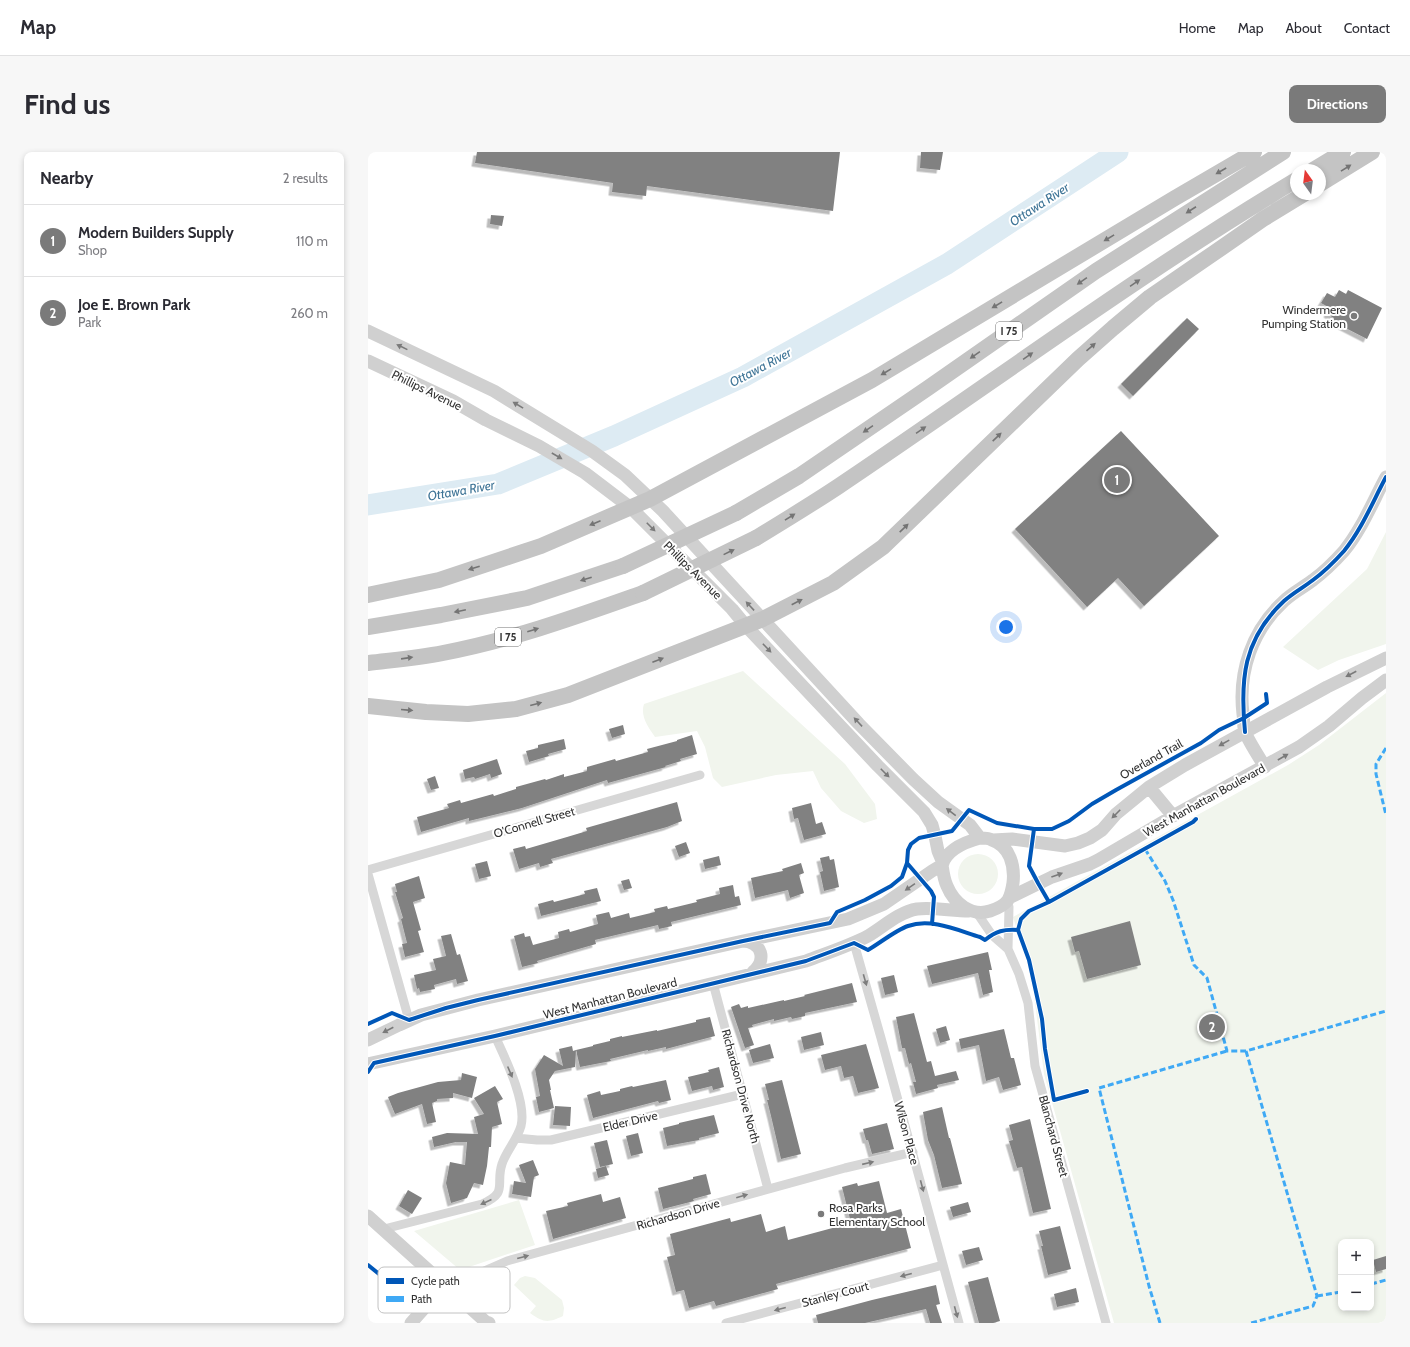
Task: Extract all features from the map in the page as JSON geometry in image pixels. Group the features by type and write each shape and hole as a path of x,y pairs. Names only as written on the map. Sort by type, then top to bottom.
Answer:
{"highway":[{"path":"368,595 439,580 540,546 632,508 650,499 872,380 1174,198 1254,152"},
{"name":"I 75","path":"368,627 442,615 527,598 623,566 736,513 799,476 1096,271 1283,152"},
{"path":"1323,164 1343,152"},
{"path":"1326,180 1372,152"},
{"name":"I 75","path":"368,663 443,653 510,637 586,614 643,593 756,538 838,487 1078,321 1232,218 1290,184"},
{"path":"368,706 426,712 468,714 516,709 568,695 746,626 763,619 833,583 883,547 1078,359 1150,297 1263,219 1294,200"}],"main road":[{"path":"368,331 494,391 551,425 610,463 625,475 663,511 859,724 913,779 938,802 970,825 986,839 1003,847 1010,857 1013,867 1012,889 1008,900 994,910 973,912 959,904 949,890 942,864"},
{"name":"Phillips Avenue","path":"368,361 453,401 486,420 569,463 632,508 732,609 746,626 878,766 924,812 932,825 942,864"},
{"path":"1265,767 1245,732 1242,703 1243,683 1248,655 1254,639 1272,613 1284,601 1314,580 1345,550 1359,529 1386,477"},
{"path":"368,1040 408,1020 446,1008 743,941 848,919 884,904 942,864 956,847 967,841 986,839 1012,840 1065,846 1078,843 1090,838 1102,830 1116,814 1149,787 1185,765 1326,687 1386,658"},
{"name":"West Manhattan Boulevard","path":"1008,900 1052,877 1090,864 1173,816 1265,767 1314,738 1386,680"},
{"path":"1149,787 1173,816"},
{"name":"West Manhattan Boulevard","path":"368,1064 495,1036 753,972 806,961 854,943 901,916 916,910 934,909 973,912"},
{"path":"743,941 749,941 754,944 761,953 760,964 753,972"},
{"path":"368,1216 426,1267"},
{"path":"411,1323 420,1313"},
{"path":"476,1313 487,1323"}],"street":[{"name":"O'Connell Street","path":"368,870 700,775"},
{"path":"368,874 408,1020"},
{"path":"1008,900 1008,949"},
{"path":"973,912 992,935 1008,949"},
{"name":"Wilson Place","path":"854,943 959,1323"},
{"name":"Blanchard Street","path":"1008,949 1019,974 1028,1003 1035,1066 1106,1323"},
{"name":"Richardson Drive North","path":"713,983 768,1189"},
{"path":"384,1230 473,1207 495,1198 499,1192 502,1163 516,1138 521,1125 522,1112 514,1080 495,1036"},
{"name":"Elder Drive","path":"516,1138 551,1140 743,1094"},
{"name":"Richardson Drive","path":"495,1267 507,1262 768,1189 912,1152"},
{"name":"Stanley Court","path":"726,1323 944,1265"}],"shaded area":[{"path":"1386,532 1386,644 1339,660 1318,670 1283,647 1367,569"},
{"path":"743,671 845,764 875,804 877,819 864,823 841,811 821,788 813,771 776,775 722,787 713,778 705,747 697,731 655,737 647,725 643,713 644,704"},
{"path":"1386,693 1386,1321 1379,1323 1114,1323 1044,1074 1032,979 1013,917 1288,765 1319,745"},
{"path":"978,854 992,860 998,874 992,888 978,894 964,888 958,874 964,860"},
{"path":"519,1200 535,1245 469,1267 456,1267 414,1231"},
{"path":"525,1276 535,1278 562,1300 564,1308 563,1316 546,1321 539,1319 530,1313 536,1306 514,1285 520,1278"}],"building":[{"path":"477,152 840,152 833,211 647,186 646,196 612,192 613,183 475,163"},
{"path":"921,152 943,152 940,170 920,168"},
{"path":"491,215 504,216 502,226 490,224"},
{"name":"Windermere Pumping Station","path":"1339,290 1346,294 1348,290 1382,308 1367,339 1332,321 1334,318 1327,314 1330,308 1321,303 1327,293 1335,297"},
{"path":"1187,318 1199,329 1133,396 1121,384"},
{"path":"1121,431 1219,536 1144,606 1118,578 1087,607 1015,529"},
{"path":"623,725 625,734 612,738 609,729"},
{"path":"692,735 697,754 680,759 681,761 665,766 666,767 608,783 607,780 522,808 469,821 469,818 421,832 417,817 449,808 447,804 460,800 461,803 493,794 494,796 516,789 516,787 545,779 546,780 564,774 564,777 587,771 587,767 648,752 647,749 677,741"},
{"path":"564,739 566,749 548,754 549,756 529,762 526,751 538,748 538,745"},
{"path":"497,759 502,774 491,778 490,774 475,779 474,777 465,779 463,770"},
{"path":"435,776 439,788 431,790 427,779"},
{"path":"677,802 682,821 667,827 551,859 553,863 540,867 539,863 519,869 513,849 525,846 526,849 587,831 586,828"},
{"path":"811,803 816,824 822,822 826,834 804,840 798,818 794,819 792,808"},
{"path":"686,842 690,853 679,857 675,846"},
{"path":"719,856 721,865 705,869 703,860"},
{"path":"829,856 830,860 834,859 839,887 824,891 820,872 823,871 820,858"},
{"path":"487,861 491,876 479,879 475,864"},
{"path":"801,863 804,873 799,875 804,893 790,898 788,890 755,898 751,878 783,871 782,869"},
{"path":"419,876 425,898 413,902 421,930 418,931 424,952 405,957 402,944 407,943 401,919 403,918 395,892 397,892 395,884"},
{"path":"629,879 632,888 624,890 621,881"},
{"path":"733,885 735,897 739,896 741,905 671,922 672,926 659,929 658,925 595,940 596,944 537,961 538,963 522,967 514,936 524,933 525,937 530,936 533,945 559,938 558,932 569,929 570,932 598,924 596,915 609,912 611,918 629,913 630,918 655,912 654,909 667,906 668,909 697,902 696,900 720,894 719,888"},
{"path":"597,888 601,901 541,916 538,904 553,900 554,902 585,894 584,891"},
{"path":"1130,921 1141,965 1087,979 1079,951 1075,952 1071,937"},
{"path":"451,934 457,955 460,954 468,981 457,984 456,979 434,985 435,989 420,992 419,988 417,989 414,975 436,970 433,959 446,956 441,936"},
{"path":"988,952 992,970 989,970 993,992 983,995 978,973 932,984 927,966"},
{"path":"894,975 898,992 885,995 881,978"},
{"path":"852,983 857,1002 805,1013 805,1016 792,1019 791,1017 774,1021 774,1019 752,1025 753,1027 748,1028 754,1045 745,1048 731,1007 739,1004 741,1008 748,1006 748,1008 784,1001"},
{"path":"914,1013 927,1062 931,1061 935,1076 956,1071 959,1080 937,1085 938,1088 916,1094 913,1082 916,1082 905,1048 902,1048 896,1017"},
{"path":"710,1017 715,1036 666,1049 666,1047 648,1050 610,1059 611,1061 580,1067 576,1050 610,1041 610,1039 622,1036 657,1031 696,1022 696,1020"},
{"path":"946,1026 950,1040 940,1043 936,1029"},
{"path":"1004,1029 1011,1058 1014,1058 1021,1085 1003,1090 999,1077 986,1081 979,1045 961,1049 959,1039"},
{"path":"821,1032 824,1045 804,1050 801,1037"},
{"path":"770,1044 774,1058 753,1063 749,1050"},
{"path":"866,1044 879,1088 858,1093 853,1076 844,1078 841,1066 825,1070 821,1055"},
{"path":"572,1046 573,1051 576,1050 575,1067 555,1071 549,1080 554,1108 539,1112 536,1097 540,1096 535,1069 544,1055 563,1066 559,1049"},
{"path":"719,1067 724,1087 713,1090 712,1086 692,1091 688,1077 709,1072 708,1070"},
{"path":"462,1073 477,1077 472,1098 453,1093 453,1098 437,1099 437,1101 432,1103 436,1122 427,1124 422,1104 395,1114 388,1097 438,1082 461,1080"},
{"path":"666,1080 671,1100 659,1103 658,1101 593,1118 587,1095 600,1091 601,1095 620,1091 620,1089 632,1086"},
{"path":"782,1080 801,1154 781,1159 767,1100 769,1100 765,1084"},
{"path":"495,1086 503,1099 497,1102 502,1124 492,1127 491,1147 489,1147 483,1185 474,1183 467,1198 451,1203 446,1183 450,1162 465,1165 467,1142 456,1142 434,1147 432,1137 447,1133 478,1134 474,1117 484,1114 474,1098"},
{"path":"555,1106 571,1107 570,1126 553,1125"},
{"path":"942,1107 962,1184 942,1188 934,1155 928,1140 923,1112"},
{"path":"714,1115 719,1133 699,1138 699,1140 667,1146 663,1128"},
{"path":"1030,1119 1051,1209 1033,1213 1022,1167 1017,1168 1009,1141 1013,1140 1009,1125"},
{"path":"887,1123 894,1149 872,1154 863,1129"},
{"path":"638,1133 643,1153 631,1156 626,1136"},
{"path":"607,1140 613,1164 600,1167 594,1143"},
{"path":"533,1160 539,1175 534,1177 531,1197 512,1194 514,1181 526,1183 519,1165"},
{"path":"606,1166 609,1175 598,1178 596,1169"},
{"path":"706,1174 711,1194 693,1199 694,1201 663,1209 658,1188"},
{"path":"879,1181 887,1213 901,1209 911,1248 776,1284 778,1289 716,1306 714,1301 689,1308 684,1290 676,1292 667,1257 675,1255 670,1234 730,1218 731,1222 761,1214 766,1232 785,1226 788,1240 851,1223 842,1187 857,1183 858,1186"},
{"path":"408,1190 422,1198 412,1214 399,1206"},
{"path":"601,1194 603,1202 620,1197 626,1218 553,1239 546,1211 568,1206 567,1203"},
{"path":"968,1202 971,1212 953,1217 950,1207"},
{"path":"1060,1226 1071,1269 1048,1275 1039,1231"},
{"path":"979,1247 983,1260 966,1265 962,1251"},
{"path":"1386,1256 1386,1269 1376,1272 1374,1260"},
{"path":"988,1277 1000,1321 993,1323 979,1323 968,1282"},
{"path":"936,1285 940,1304 936,1305 942,1323 930,1323 926,1309 865,1323 818,1323 816,1315"},
{"path":"1076,1288 1079,1302 1057,1307 1054,1294"}],"waterway":[{"name":"Ottawa River","path":"368,505 498,484 614,436 743,377 947,264 1118,152"}],"marked path":[{"path":"1386,748 1376,764 1376,774 1386,815"},
{"path":"1145,849 1165,881 1173,900 1194,965 1207,978 1227,1051 1246,1051 1386,1011"},
{"path":"1160,1323 1149,1286 1099,1088 1227,1051"},
{"path":"1246,1051 1317,1296 1313,1306 1251,1323"},
{"path":"1374,1283 1386,1280"},
{"path":"1317,1296 1338,1292"}],"cycle path":[{"path":"1245,732 1243,695 1244,678 1252,645 1260,630 1270,615 1284,601 1321,574 1344,551 1362,524 1386,477"},
{"name":"Overland Trail","path":"368,1024 392,1013 409,1020 446,1008 478,1000 830,923 837,912 865,900 891,886 902,877 907,863 908,850 911,844 919,838 952,831 969,810 997,823 1034,829 1052,829 1069,821 1092,804 1116,790 1201,743 1219,730 1244,718 1267,703 1266,694"},
{"path":"368,1072 374,1063 495,1036 806,961 854,943 868,950 898,930 917,924 926,923 953,928 985,940 1000,931 1018,930 1021,919 1029,911 1049,902 1196,819"},
{"path":"1034,829 1029,866 1049,902"},
{"path":"907,863 931,891 934,897 932,924"},
{"path":"1018,930 1029,960 1042,1019 1045,1049 1054,1100 1087,1091"},
{"path":"368,1265 378,1273"}],"place":[{"name":"Windermere Pumping Station","path":"1354,316"},
{"name":"Modern Builders Supply","path":"1117,480"},
{"name":"Joe E. Brown Park","path":"1212,1027"},
{"name":"Rosa Parks Elementary School","path":"821,1214"}]}
